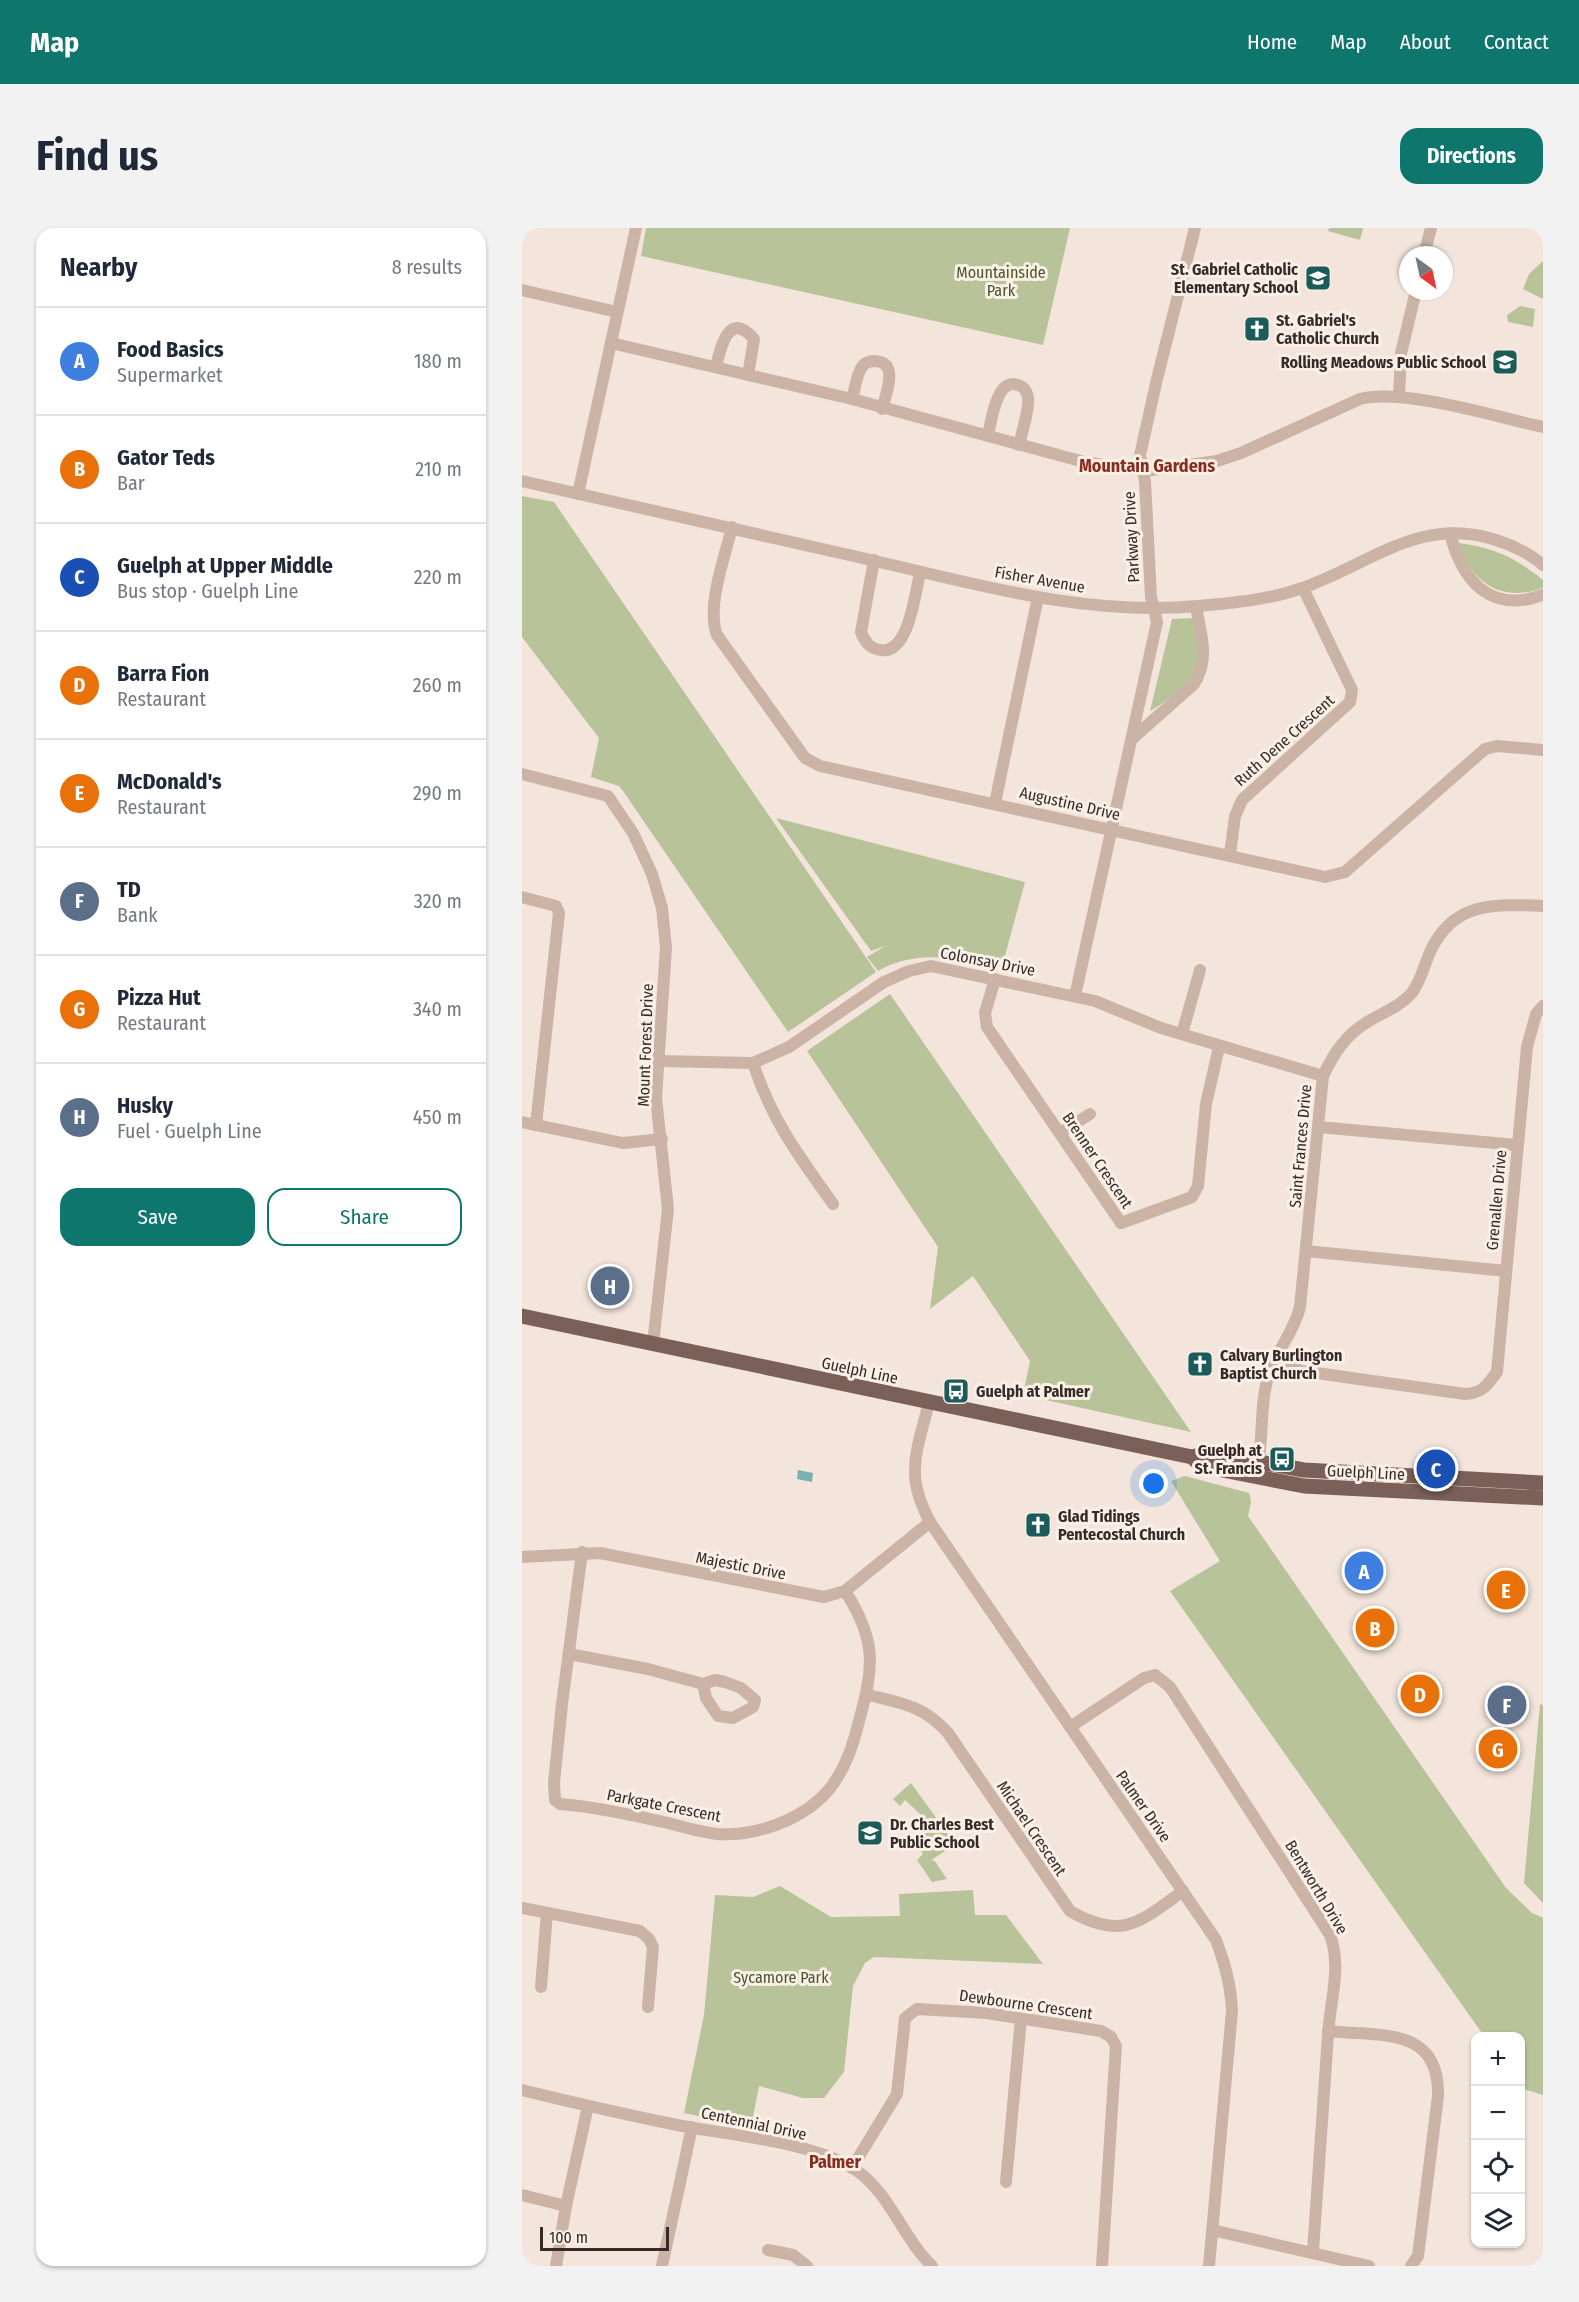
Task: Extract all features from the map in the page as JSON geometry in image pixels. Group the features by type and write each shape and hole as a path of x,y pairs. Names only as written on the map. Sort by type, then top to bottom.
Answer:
{"main road":[{"name":"Guelph Line","path":"522,1316 1192,1457 1202,1466 1257,1471 1304,1470 1543,1483"},
{"name":"Guelph Line","path":"1257,1471 1314,1487 1543,1498"},
{"path":"1412,1492 1436,1478"}],"street":[{"path":"578,494 636,228"},
{"name":"Parkway Drive","path":"1075,996 1157,622 1140,455 1156,379 1195,228"},
{"path":"1426,246 1431,228"},
{"path":"522,290 617,312"},
{"path":"1399,396 1401,353 1414,300"},
{"path":"716,366 722,340 730,331 739,329 748,332 754,339 748,375"},
{"path":"611,343 852,399 882,409 1111,468 1142,470 1217,461 1374,395 1399,396 1543,427"},
{"path":"852,399 862,366 870,361 878,361 886,365 890,374 882,409"},
{"path":"988,436 996,399 1003,388 1012,384 1022,387 1028,395 1029,403 1019,445"},
{"name":"Fisher Avenue","path":"522,481 732,527 920,573 1093,606 1154,609 1196,607 1264,598 1303,588 1416,537 1450,533 1466,532 1503,542 1543,565"},
{"name":"Augustine Drive","path":"732,527 713,609 712,624 717,635 805,758 820,766 1230,854 1325,877 1345,872 1485,749 1497,746 1543,750"},
{"path":"1450,533 1455,554 1464,572 1483,592 1501,600 1526,601 1543,595"},
{"path":"874,560 861,632 865,641 874,649 886,651 899,645 906,631 920,573"},
{"name":"Ruth Dene Crescent","path":"1230,854 1235,816 1242,800 1350,702 1352,690 1303,588"},
{"path":"995,803 1038,597"},
{"path":"1132,739 1194,684 1202,672 1205,659 1196,607"},
{"name":"Mount Forest Drive","path":"522,774 608,796 633,832 652,874 662,908 666,947 656,1098 668,1209 653,1344"},
{"path":"522,897 556,906 559,913 536,1125"},
{"name":"Saint Frances Drive","path":"1257,1471 1266,1385 1297,1319 1323,1076 1333,1056 1348,1035 1369,1020 1395,1008 1411,993 1422,976 1438,935 1452,921 1482,907 1498,904 1543,906"},
{"name":"Colonsay Drive","path":"659,1061 753,1064 789,1047 884,982 909,971 931,966 1075,996 1117,1008 1161,1028 1219,1047 1323,1076"},
{"path":"1182,1034 1200,970"},
{"name":"Brenner Crescent","path":"995,979 985,1013 987,1027 1121,1223 1192,1197 1198,1186 1206,1104 1219,1047"},
{"name":"Grenallen Drive","path":"1276,1361 1302,1371 1465,1394 1479,1393 1487,1387 1497,1372 1527,1047 1536,1014 1543,1006"},
{"path":"753,1064 764,1098 781,1131 833,1204"},
{"path":"1059,1133 1090,1114"},
{"path":"522,1122 623,1143 662,1139"},
{"path":"1318,1127 1517,1145"},
{"path":"1306,1251 1506,1271"},
{"name":"Palmer Drive","path":"929,1402 914,1464 914,1477 919,1501 930,1522 1216,1940 1231,1988 1232,2011 1209,2266"},
{"name":"Majestic Drive","path":"522,1557 582,1552 600,1553 798,1594 824,1597 845,1591 930,1522"},
{"name":"Parkgate Crescent","path":"582,1552 554,1783 555,1800 560,1804 633,1815 717,1834 762,1830 808,1808 830,1788 847,1761 868,1695 871,1660 865,1626 845,1591"},
{"path":"569,1654 648,1669 703,1684"},
{"name":"Bentworth Drive","path":"1070,1727 1144,1678 1155,1675 1170,1687 1330,1935 1336,1953 1328,2031 1313,2251"},
{"name":"Michael Crescent","path":"868,1695 919,1708 935,1718 948,1733 1070,1911 1091,1921 1125,1927 1148,1916 1183,1891"},
{"path":"522,1908 640,1931 649,1939 653,1947 648,2007"},
{"path":"541,1987 547,1913"},
{"name":"Dewbourne Crescent","path":"852,2168 897,2094 905,2018 917,2009 1021,2018 1101,2031 1111,2037 1116,2046 1102,2266"},
{"path":"1006,2182 1021,2018"},
{"path":"1328,2031 1406,2039 1419,2044 1436,2072 1438,2096 1418,2256 1411,2266"},
{"name":"Centennial Drive","path":"522,2090 833,2158 852,2168 878,2191 921,2255 932,2266"},
{"path":"556,2266 566,2206 588,2106"},
{"path":"662,2266 692,2127"},
{"path":"522,2195 566,2206"},
{"path":"1212,2230 1313,2251 1369,2266"},
{"path":"768,2250 793,2255 807,2266"}],"green space":[{"name":"Mountainside Park","path":"646,228 1070,228 1043,345 641,256"},
{"path":"1329,228 1363,228 1360,240 1328,231"},
{"path":"1543,261 1543,299 1523,289 1529,274"},
{"path":"1520,306 1535,309 1533,327 1508,322 1507,315"},
{"path":"522,496 554,502 876,972 788,1032 623,791 619,786 591,777 599,738 522,637"},
{"path":"1458,543 1494,551 1523,565 1543,580 1543,588 1514,593 1490,586 1471,569"},
{"path":"1194,618 1201,656 1199,667 1188,682 1150,711 1172,619"},
{"path":"776,818 1025,882 1002,967 939,957 908,960 878,971 867,957 885,946 871,951"},
{"path":"890,994 1191,1432 1023,1395 1030,1361 973,1276 930,1309 938,1247 807,1051"},
{"path":"1185,1476 1249,1493 1251,1502 1248,1516 1506,1888 1532,1913 1543,1918 1543,2095 1525,2089 1525,2032 1481,2032 1170,1591 1220,1561 1171,1481"},
{"path":"1540,1704 1543,1705 1543,1903 1524,1883"},
{"path":"911,1783 950,1837 942,1843 948,1849 930,1861 934,1860 947,1879 932,1882 917,1860 923,1854 920,1850 926,1843 908,1826 920,1814 905,1800 900,1806 893,1799"},
{"name":"Sycamore Park","path":"780,1886 831,1917 900,1916 899,1894 973,1890 975,1915 1006,1915 1043,1964 874,1957 865,1963 853,1986 844,2072 824,2098 803,2098 759,2086 751,2127 684,2113 704,2015 715,1895 753,1897"}],"water":[{"path":"798,1470 813,1473 812,1482 797,1479"}],"place":[{"name":"St. Gabriel Catholic Elementary School","path":"1318,278"},
{"name":"St. Gabriel's Catholic Church","path":"1257,329"},
{"name":"Rolling Meadows Public School","path":"1505,362"},
{"name":"Husky","path":"610,1286"},
{"name":"Calvary Burlington Baptist Church","path":"1200,1364"},
{"name":"Guelph at Palmer","path":"956,1391"},
{"name":"Guelph at St. Francis","path":"1282,1459"},
{"name":"Guelph at Upper Middle","path":"1436,1469"},
{"name":"Glad Tidings Pentecostal Church","path":"1038,1525"},
{"name":"Food Basics","path":"1364,1571"},
{"name":"McDonald's","path":"1506,1590"},
{"name":"Gator Teds","path":"1375,1628"},
{"name":"Barra Fion","path":"1420,1694"},
{"name":"TD","path":"1507,1705"},
{"name":"Pizza Hut","path":"1498,1749"},
{"name":"Dr. Charles Best Public School","path":"870,1833"}],"district":[{"name":"Mountain Gardens","path":"1147,466"},
{"name":"Palmer","path":"835,2162"}]}
